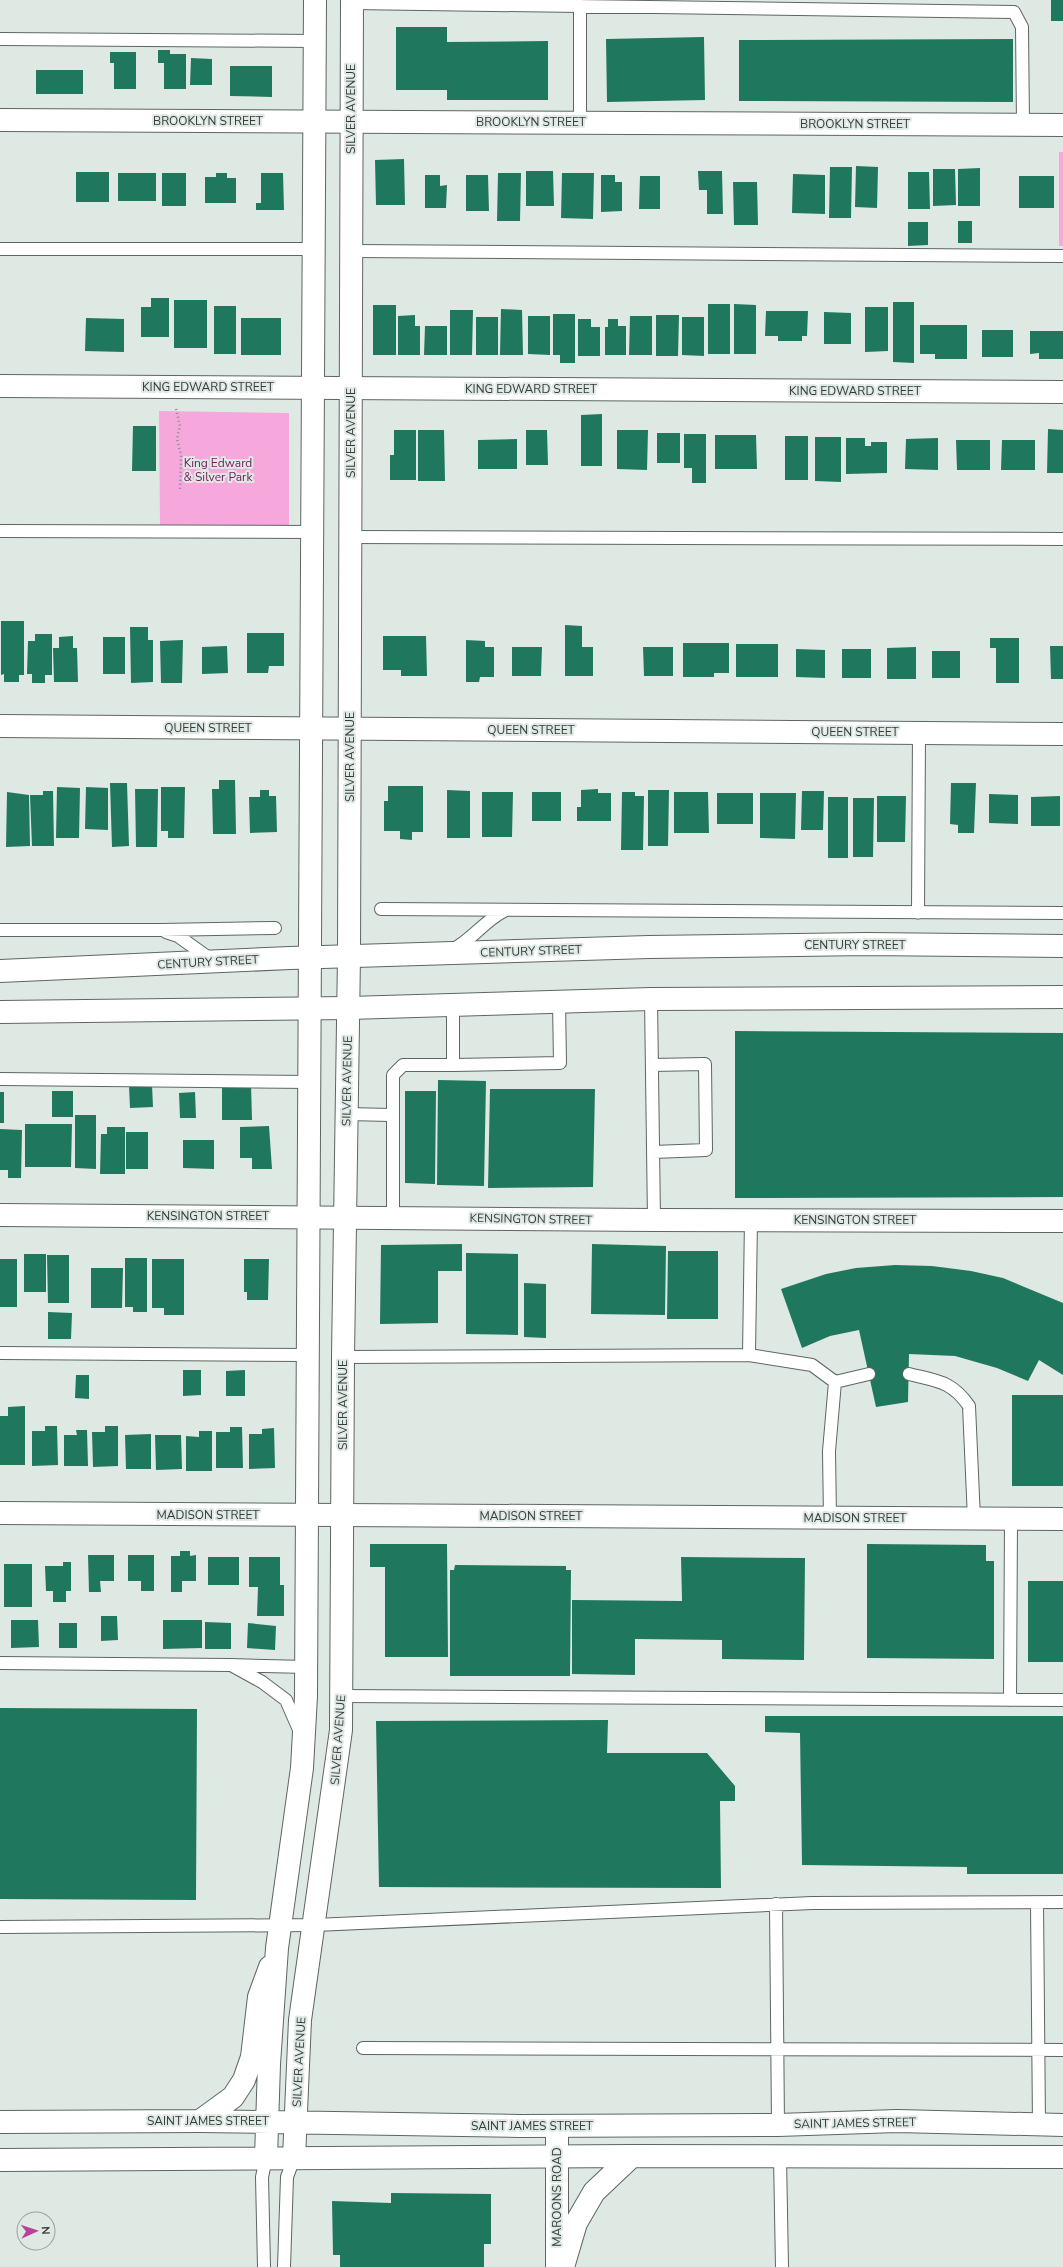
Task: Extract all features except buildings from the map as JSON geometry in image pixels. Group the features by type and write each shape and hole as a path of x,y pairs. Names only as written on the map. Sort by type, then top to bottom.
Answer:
{"street":[{"path":"266,2158 269,2064 277,1948 299,1794 304,1741 306,1667 311,1008 315,0"},
{"name":"SILVER AVENUE","path":"294,2158 300,2020 339,1753 342,1696 343,1357 349,1008 352,1"},
{"name":"BROOKLYN STREET","path":"0,120 1063,125"},
{"name":"KING EDWARD STREET","path":"0,386 1063,392"},
{"name":"QUEEN STREET","path":"0,726 1063,734"},
{"name":"CENTURY STREET","path":"0,971 311,957 716,946 1063,946"},
{"path":"0,1012 349,1008 651,999 1063,997"},
{"name":"KENSINGTON STREET","path":"0,1215 654,1220 751,1219 1063,1221"},
{"name":"MADISON STREET","path":"0,1514 1063,1519"},
{"path":"200,2121 233,2097 244,2080 252,2058 258,1997 277,1948"},
{"name":"SAINT JAMES STREET","path":"0,2122 200,2121 557,2126 778,2125 897,2121 1063,2125"},
{"name":"MAROONS ROAD","path":"557,2126 557,2267"},
{"path":"0,2160 632,2156 1063,2157"},
{"path":"564,2267 576,2223 594,2192 632,2156"}],"lane":[{"path":"352,1 550,3 580,6 602,3 1014,12 1022,27 1023,125"},
{"path":"580,6 580,123"},
{"path":"0,39 315,41"},
{"path":"0,249 314,249"},
{"path":"351,251 1063,256"},
{"path":"0,531 313,532"},
{"path":"350,536 1063,539"},
{"path":"918,912 919,733"},
{"path":"381,909 1063,913"},
{"path":"447,953 468,940 480,927 505,910"},
{"path":"0,930 276,928"},
{"path":"161,930 178,936 214,961"},
{"path":"651,999 654,1220"},
{"path":"392,1217 391,1115 393,1075 402,1065 560,1063 559,1002"},
{"path":"452,1005 453,1065"},
{"path":"652,1065 705,1064 706,1150 654,1152"},
{"path":"0,1079 310,1082"},
{"path":"347,1114 391,1115"},
{"path":"750,1355 751,1219"},
{"path":"0,1353 309,1355"},
{"path":"343,1357 750,1355 812,1365 835,1382 869,1374"},
{"path":"909,1374 950,1385 961,1394 969,1406 974,1519"},
{"path":"830,1518 829,1451 835,1382"},
{"path":"1010,1519 1010,1700"},
{"path":"0,1663 230,1664 306,1667"},
{"path":"230,1664 262,1682 286,1700 304,1741"},
{"path":"342,1696 1063,1700"},
{"path":"0,1927 315,1925 776,1904 1063,1902"},
{"path":"1037,1903 1039,2125"},
{"path":"776,1904 778,2125"},
{"path":"363,2048 1063,2050"},
{"path":"780,2157 782,2267"},
{"path":"264,2267 262,2177 266,2158"},
{"path":"284,2267 287,2177 294,2158"}],"path":[{"path":"176,407 180,426 177,439 181,455 180,490"}],"green space":[{"path":"1059,152 1063,152 1063,246 1059,246"},
{"name":"King Edward & Silver Park","path":"159,411 289,413 289,528 160,528"}]}
